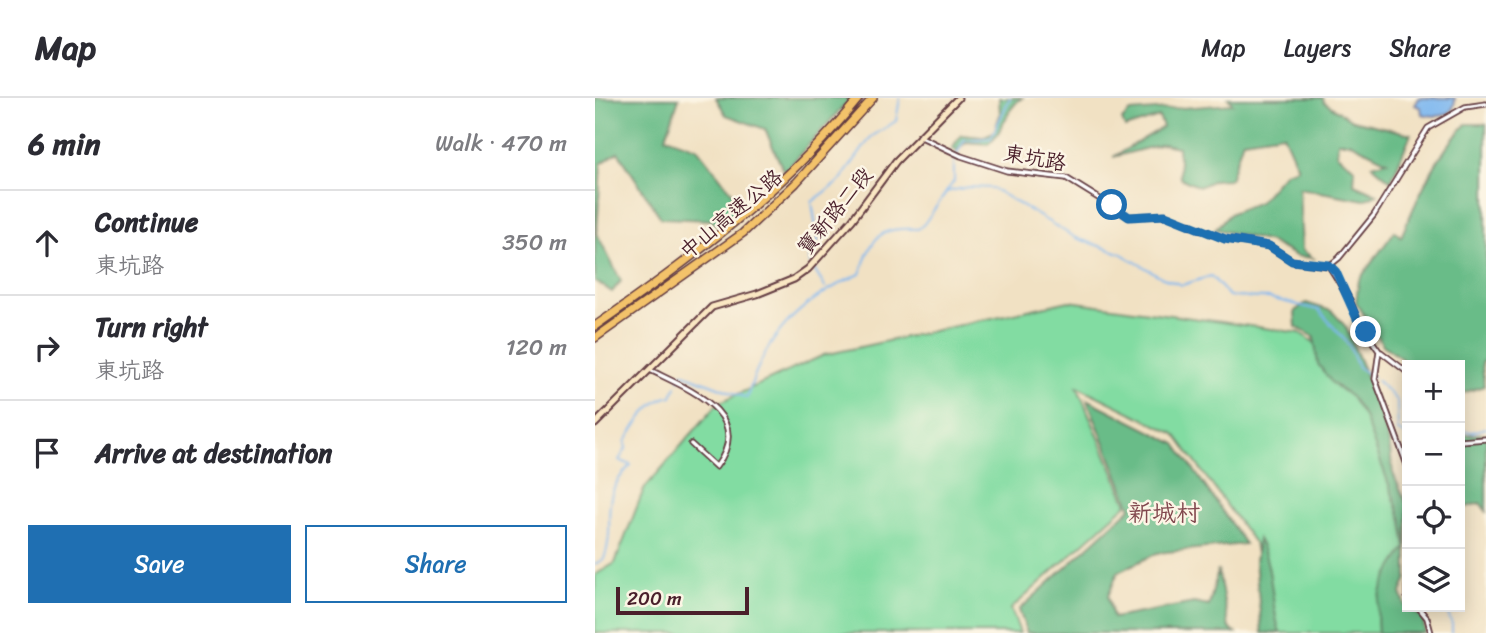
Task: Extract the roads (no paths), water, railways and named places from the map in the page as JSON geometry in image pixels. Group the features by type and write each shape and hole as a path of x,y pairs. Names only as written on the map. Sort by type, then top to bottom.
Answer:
{"highway":[{"name":"中山高速公路","path":"595,326 695,256 755,206 859,98"},
{"name":"中山高速公路","path":"595,338 743,233 796,183 873,98"}],"street":[{"name":"寶新路二段","path":"595,424 712,307 757,294 794,279 808,269 852,220 879,181 958,98"},
{"path":"1402,368 1380,351 1358,321 1350,300 1329,265 1339,258 1374,215 1428,128 1465,107 1486,104"},
{"name":"東坑路","path":"919,136 954,153 1007,171 1066,178 1129,217 1165,215 1225,239 1269,246 1292,261 1329,265"},
{"path":"1380,351 1375,379 1402,452"},
{"path":"648,369 701,395 727,424 729,435 724,457 716,467 691,444"},
{"path":"1465,441 1486,439"},
{"path":"1422,612 1427,618 1431,633"}],"water":[{"path":"1419,98 1455,98 1449,113 1434,116 1422,114 1421,108 1415,105"}],"waterway":[{"path":"810,264 809,250 818,241 812,202 840,181 871,137 896,121 900,98"},
{"path":"679,380 682,373 747,398 764,355 788,322 820,295 860,274 869,251 879,236 894,230 918,229 924,224 954,181 954,160 964,140 991,138 1010,98"},
{"path":"946,192 968,187 992,188 1076,238 1120,253 1163,278 1182,285 1211,276 1230,297 1269,298 1319,310 1349,345 1358,367 1373,377"},
{"path":"813,268 825,287"},
{"path":"1377,380 1397,401 1398,431 1402,433"},
{"path":"595,564 604,559 608,546 610,500 620,477 631,465 619,460 626,449 625,442 650,407 672,396 676,386"},
{"path":"1465,431 1486,428"},
{"path":"1447,612 1452,633"}],"district":[{"name":"新城村","path":"1164,513"}]}
